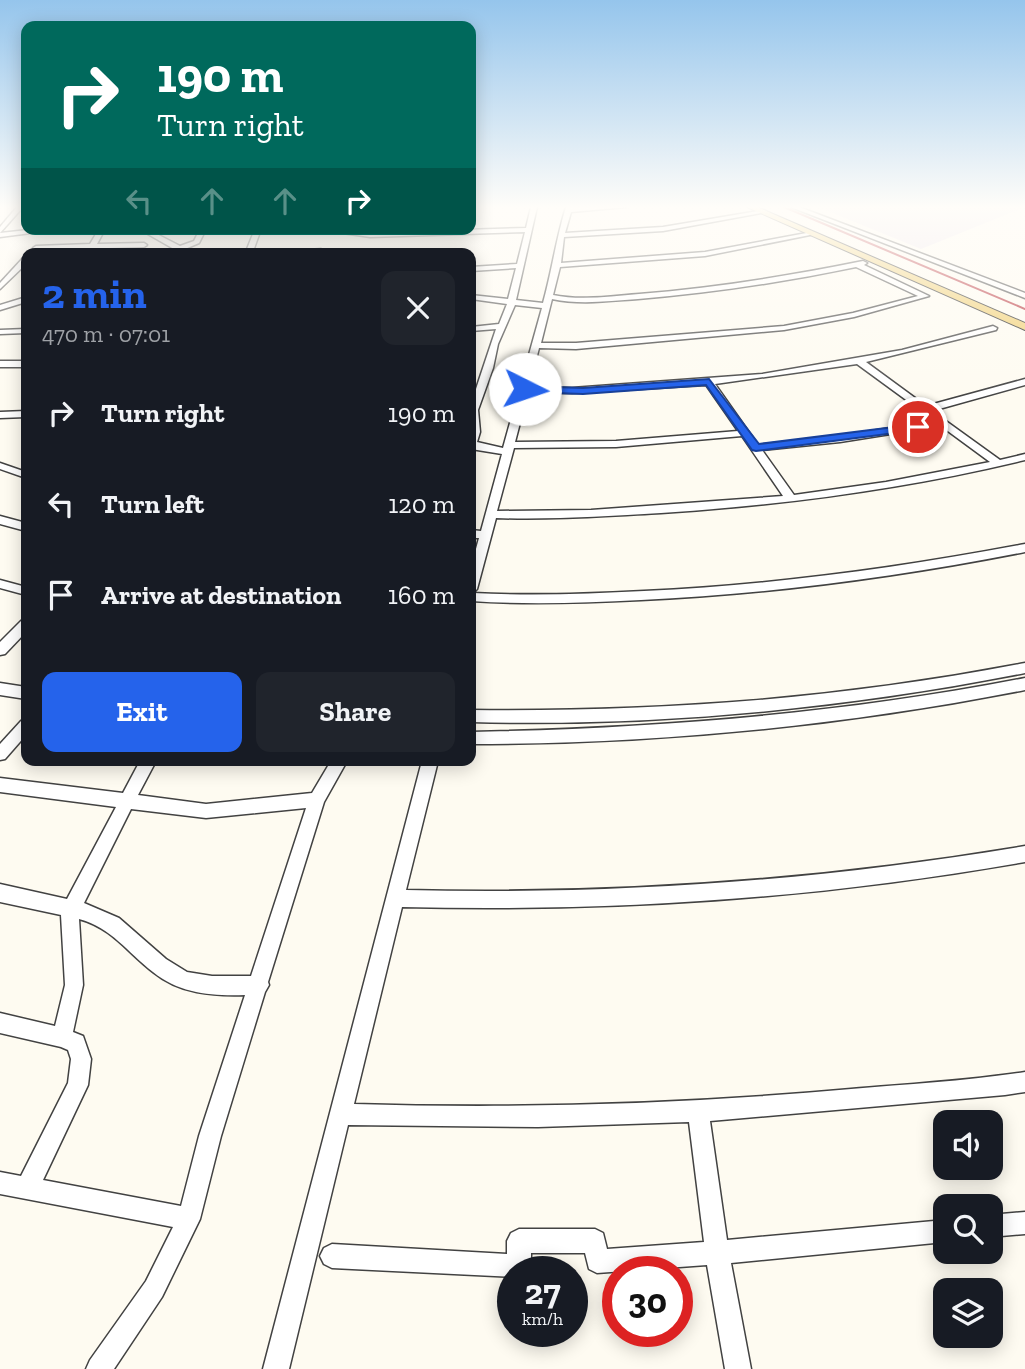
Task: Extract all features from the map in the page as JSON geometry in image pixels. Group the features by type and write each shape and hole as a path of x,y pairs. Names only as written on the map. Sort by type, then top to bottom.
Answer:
{"main road":[{"path":"897,271 1025,327"},
{"path":"907,271 1025,321"}],"street":[{"path":"0,287 16,271"},
{"path":"476,401 511,304 518,271"},
{"path":"476,571 555,271"},
{"path":"476,298 511,304 741,288 822,271"},
{"path":"536,345 576,345 784,328 866,312 925,296 870,271"},
{"path":"960,271 1025,296"},
{"path":"0,298 21,298"},
{"path":"0,308 21,300"},
{"path":"476,328 501,326"},
{"path":"525,389 583,391 709,382 858,361 931,345 993,327"},
{"path":"0,332 21,331"},
{"path":"858,361 999,463"},
{"path":"0,364 21,364"},
{"path":"709,382 791,499"},
{"path":"927,409 1025,382"},
{"path":"476,389 482,388"},
{"path":"3,415 21,414"},
{"path":"3,415 21,420"},
{"path":"756,448 840,439 944,423"},
{"path":"476,445 508,448 616,444 746,433"},
{"path":"491,514 566,514 791,499 906,483 1025,457"},
{"path":"0,466 21,473"},
{"path":"0,520 21,526"},
{"path":"476,534 486,535"},
{"path":"476,597 579,599 766,588 872,575 1025,548"},
{"path":"0,584 21,590"},
{"path":"0,650 21,629"},
{"path":"476,716 626,718 791,705 902,692 1025,668"},
{"path":"476,738 630,734 797,720 911,707 1025,684"},
{"path":"0,689 21,692"},
{"path":"0,754 21,731"},
{"path":"62,1037 74,985 70,911 145,766"},
{"path":"99,1369 154,1289 189,1219 210,1136 317,800 336,766"},
{"path":"276,1369 429,766"},
{"path":"0,785 206,811 317,800"},
{"path":"395,898 594,901 757,891 897,876 1025,854"},
{"path":"0,893 100,918 123,931 158,966 183,982 203,986 260,985"},
{"path":"0,1023 62,1037 76,1043 81,1059 78,1086 27,1188"},
{"path":"340,1114 464,1119 698,1112 1024,1085"},
{"path":"698,1112 717,1253 738,1369"},
{"path":"0,1183 189,1219"},
{"path":"1003,1225 1025,1223"},
{"path":"332,1256 519,1266 519,1241 595,1241 597,1261 717,1253 933,1232"}],"railway":[{"path":"935,271 1025,309"}],"route":[{"path":"525,389 542,392 583,391 709,382 756,448 918,427"}]}
